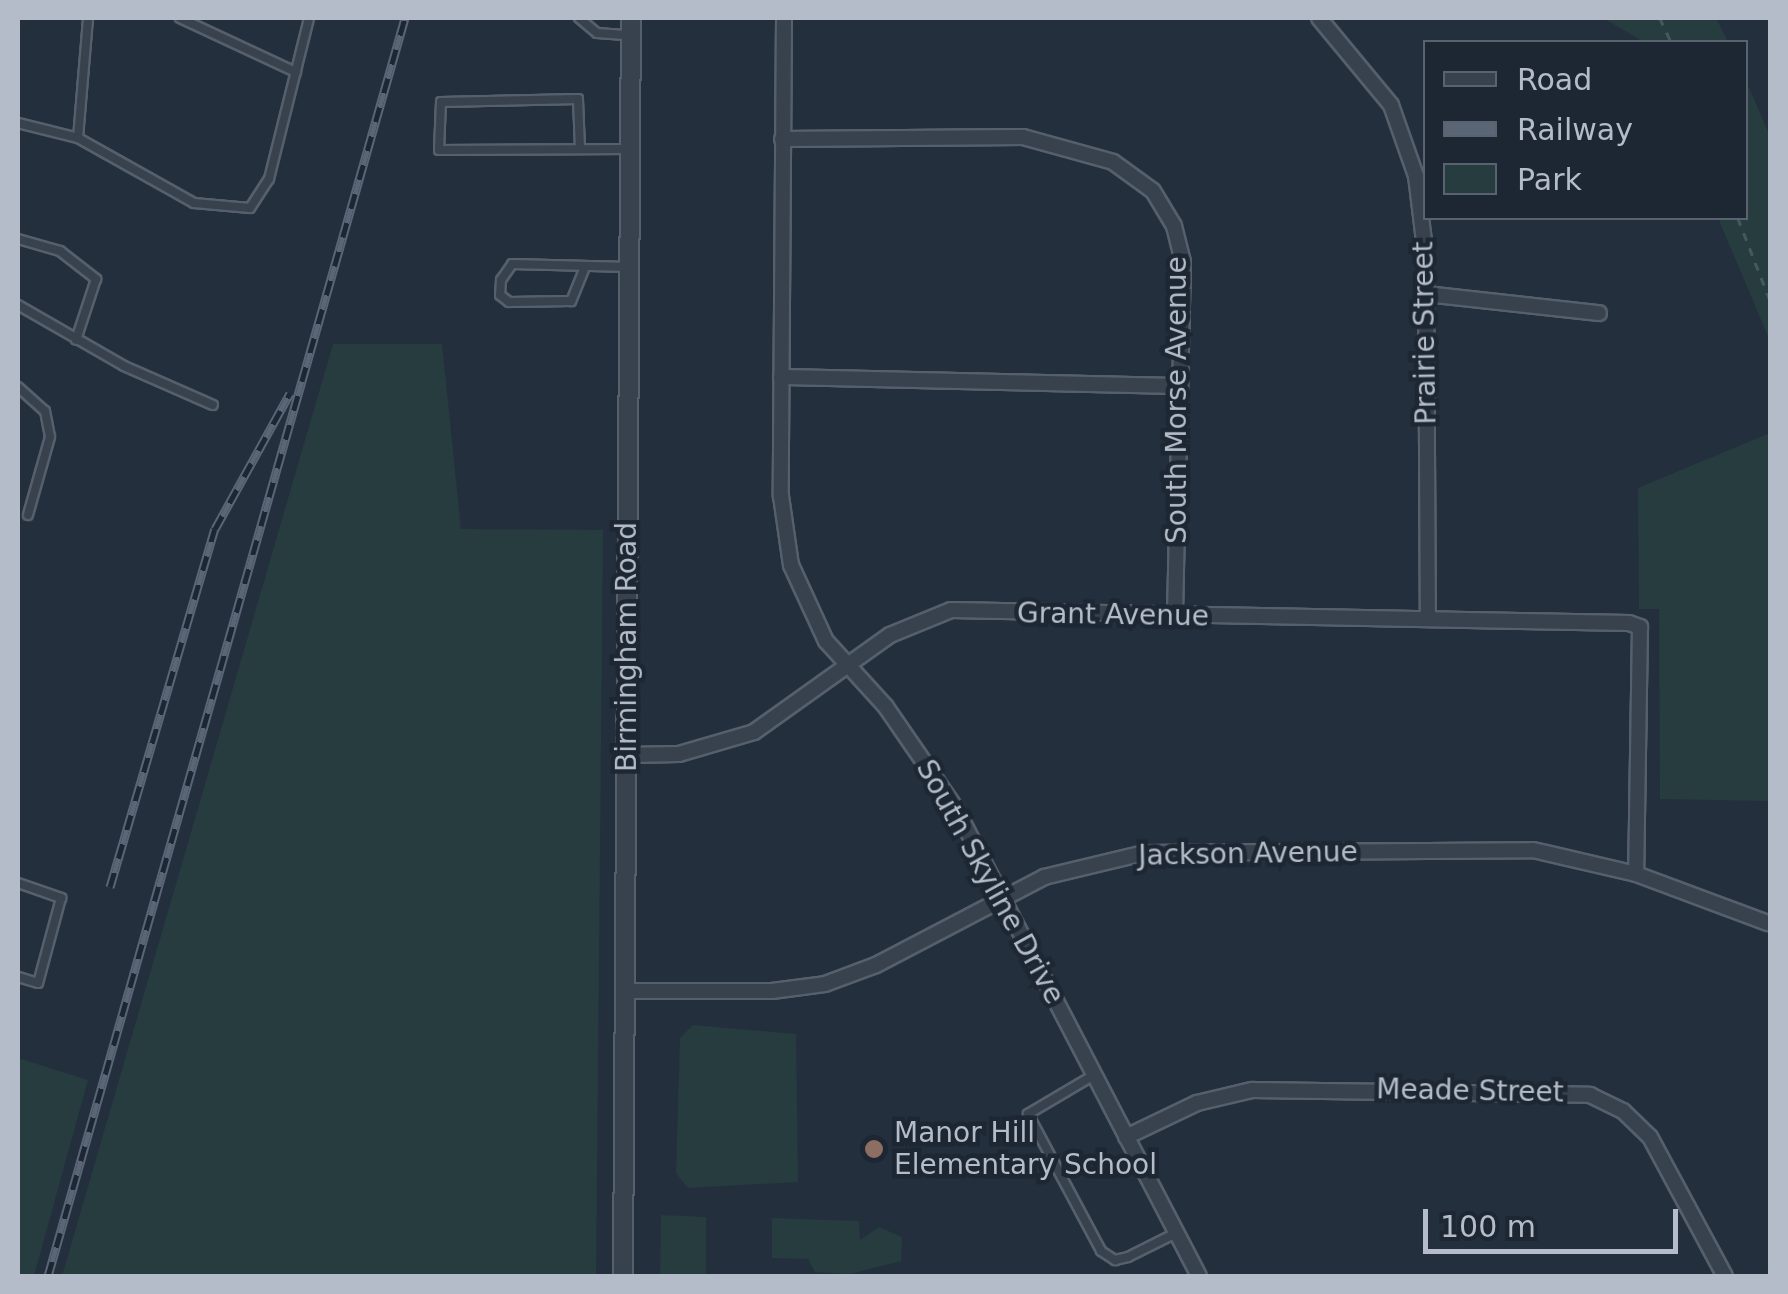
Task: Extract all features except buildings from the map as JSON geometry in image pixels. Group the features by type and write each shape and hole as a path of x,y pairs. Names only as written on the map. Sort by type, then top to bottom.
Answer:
{"street":[{"name":"South Skyline Drive","path":"784,18 780,496 791,565 812,617 923,756 1199,1276"},
{"name":"Prairie Street","path":"1319,18 1391,105 1404,135 1420,196 1426,294 1428,620"},
{"name":"Birmingham Road","path":"622,1276 630,26"},
{"name":"South Morse Avenue","path":"782,138 1023,138 1112,162 1153,191 1174,226 1182,262 1175,616"},
{"path":"1426,294 1599,313"},
{"path":"781,377 1180,386"},
{"name":"Grant Avenue","path":"626,754 678,754 730,742 781,718 909,624 951,610 1640,627 1636,874"},
{"name":"Jackson Avenue","path":"624,991 772,991 825,984 876,966 1002,899 1078,865 1144,853 1493,847 1636,874 1768,923"},
{"name":"Meade Street","path":"1126,1137 1198,1103 1252,1090 1590,1095 1623,1111 1650,1136 1726,1276"}],"lane":[{"path":"78,138 88,18"},
{"path":"180,18 296,72"},
{"path":"18,123 78,138 194,204 250,208 269,179 310,18"},
{"path":"579,18 597,33 630,26"},
{"path":"580,149 578,99 442,102 439,150 630,149"},
{"path":"18,239 60,251 96,279 76,340"},
{"path":"585,267 571,301 509,302 500,294 501,280 512,264 629,267"},
{"path":"18,305 76,340 213,405"},
{"path":"18,388 45,412 50,437 28,514"},
{"path":"18,884 61,898 38,983 18,976"},
{"path":"1094,1076 1028,1114 1100,1251 1114,1260 1128,1257 1176,1234"}],"path":[{"path":"1739,220 1770,300"}],"green space":[{"path":"1603,18 1716,18 1727,40 1641,40"},
{"path":"1748,86 1770,136 1770,341 1719,220 1748,220"},
{"path":"333,344 442,344 461,529 603,530 596,1276 62,1276"},
{"path":"1770,433 1770,801 1660,799 1659,609 1639,609 1638,488"},
{"path":"693,1025 796,1034 798,1182 688,1188 676,1173 680,1038"},
{"path":"18,1058 88,1080 34,1276 18,1276"},
{"path":"661,1215 706,1217 706,1276 660,1276"},
{"path":"772,1218 859,1221 860,1240 879,1227 902,1237 901,1261 850,1274 815,1272 808,1259 772,1258"}],"railway":[{"path":"48,1276 405,18"},
{"path":"110,887 215,529 290,393"}],"place":[{"name":"Manor Hill Elementary School","path":"874,1149"}]}
